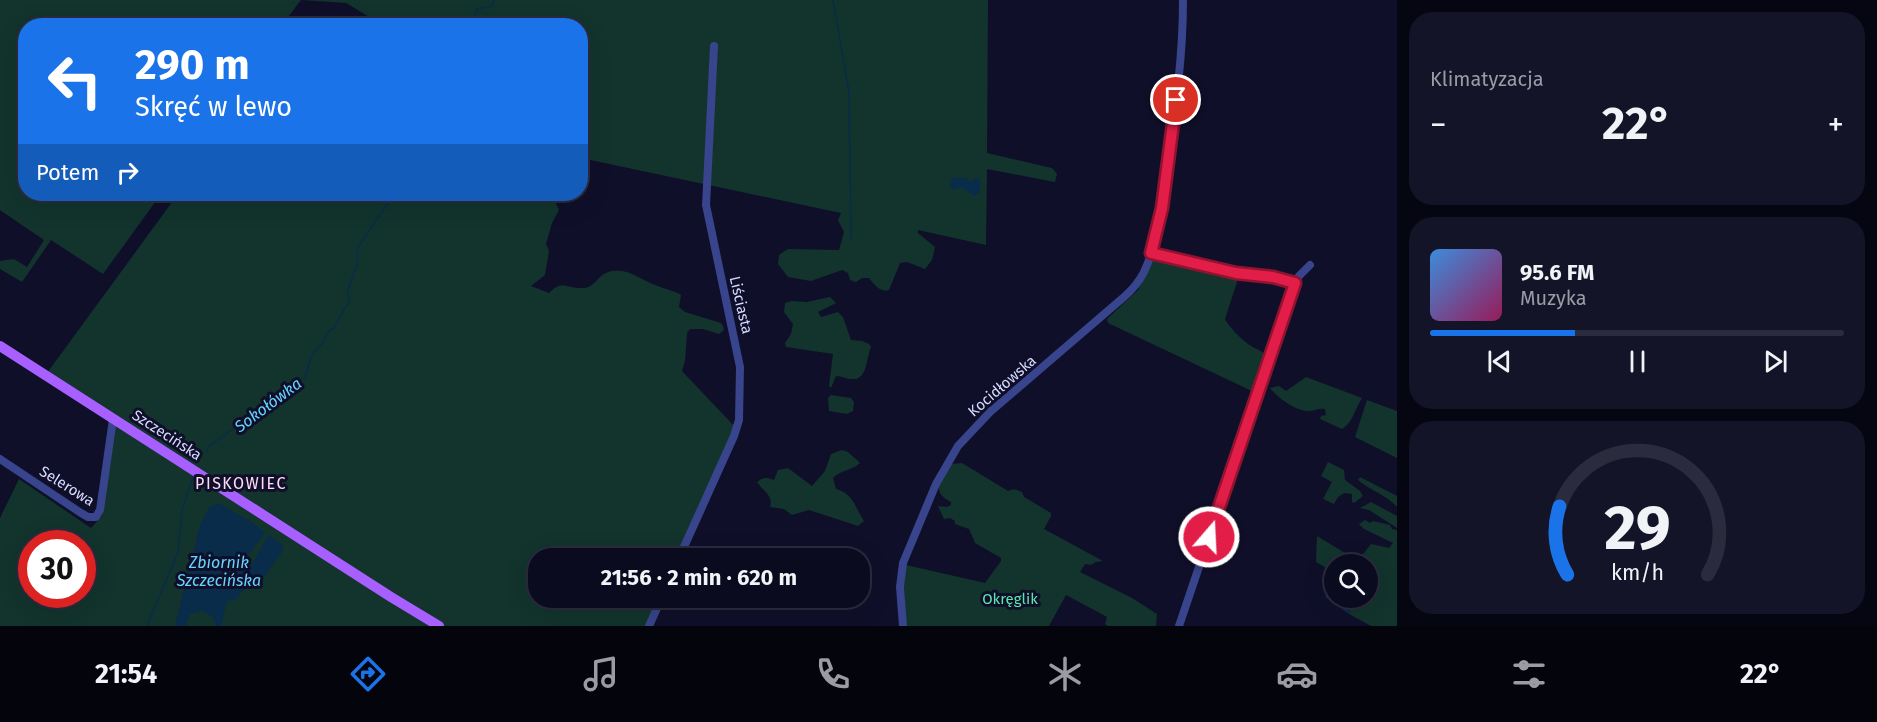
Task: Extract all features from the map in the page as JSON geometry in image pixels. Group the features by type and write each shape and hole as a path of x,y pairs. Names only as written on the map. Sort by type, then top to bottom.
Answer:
{"main road":[{"name":"Szczecińska","path":"0,346 439,626"}],"street":[{"name":"Kocidłowska","path":"903,626 900,587 903,563 936,484 958,446 990,412 1079,338 1132,289 1144,271 1162,208 1179,79 1183,0"},
{"name":"Liściasta","path":"684,548 739,420 740,367 706,205 714,46"},
{"path":"1151,253 1228,272 1273,277 1295,283"},
{"path":"1179,626 1295,283 1310,265"},
{"name":"Selerowa","path":"0,459 81,513 88,517 96,517 100,510 113,419"},
{"path":"649,626 657,608"}],"green space":[{"path":"0,0 301,0 287,18 18,18 18,201 156,201 103,274 51,240 22,282 0,269 0,261 14,259 27,267 44,240 0,210"},
{"path":"303,0 988,0 987,153 1052,168 1057,174 1055,182 987,169 986,245 918,230 918,233 935,247 932,260 925,269 907,262 900,263 889,290 880,289 869,278 862,278 856,282 850,280 848,273 842,270 811,281 788,277 778,264 779,255 788,249 839,250 844,232 838,220 841,213 588,159 588,18 371,18 346,3"},
{"path":"173,201 555,201 559,210 552,223 546,244 549,251 545,275 531,286 549,293 558,286 587,288 606,273 625,272 681,295 679,307 685,312 721,323 724,328 719,334 703,329 690,329 687,333 682,371 735,427 681,548 528,548 528,608 653,608 645,626 0,626 0,518 19,479 91,528 102,516 115,417 47,373"},
{"path":"1153,260 1237,278 1225,319 1242,339 1268,357 1254,392 1108,323 1107,319 1138,290"},
{"path":"830,297 836,303 818,312 821,317 838,312 843,317 851,340 862,341 871,347 866,368 861,376 851,379 836,376 831,388 829,386 833,354 786,347 785,343 791,334 793,324 784,312 785,303 807,302"},
{"path":"1306,377 1362,398 1346,426 1342,429 1320,419 1321,416 1326,415 1325,409 1309,411 1296,408 1281,399 1270,388 1279,386 1286,391"},
{"path":"831,395 851,398 854,402 853,411 847,414 829,411 828,398"},
{"path":"1367,400 1397,411 1397,458 1355,437"},
{"path":"842,450 848,452 860,463 833,478 836,489 850,497 864,521 858,526 809,510 792,515 784,509 770,507 769,496 757,482 765,478 774,480 778,470 788,468 812,486 825,471 831,454"},
{"path":"1328,462 1344,470 1345,480 1363,496 1354,503 1352,494 1344,493 1334,504 1323,499 1332,482 1321,476"},
{"name":"Okręglik","path":"962,463 1008,491 1014,489 1022,492 1024,497 1051,513 1044,529 1103,561 1091,565 1085,564 1080,572 1132,598 1157,614 1156,626 1108,626 1105,624 1107,617 1066,595 1049,626 906,626 904,586 906,565 985,583 1001,561 1001,558 975,543 969,529 955,524 955,521 950,518 944,519 938,506 951,505 951,502 940,494 939,485 951,464"},
{"path":"1360,477 1397,496 1397,507 1358,480"},
{"path":"1371,502 1397,516 1397,528 1369,510 1360,508"},
{"path":"1365,520 1370,523 1373,521 1390,525 1392,529 1397,530 1397,626 1371,626 1349,614 1351,608 1378,608 1378,554 1362,554 1371,544 1389,548 1393,543 1364,529 1359,524"},
{"path":"1317,536 1347,554 1324,554 1324,567 1316,562"}],"water":[{"path":"978,177 980,192 974,196 961,187 953,190 950,186 952,178 967,178 970,182"},
{"name":"Zbiornik Szczecińska","path":"218,503 265,532 248,556 249,563 253,563 269,535 284,549 266,575 247,586 236,599 227,601 221,626 216,626 213,617 201,611 190,614 186,626 175,626 200,525 209,508"},
{"path":"1341,608 1350,608 1349,614"}],"waterway":[{"name":"Sokołówka","path":"474,18 477,9 492,6 494,0"},
{"path":"833,0 849,92 851,238"},
{"name":"Sokołówka","path":"207,451 209,446 305,378 311,356 324,341 327,332 334,328 349,301 348,290 357,264 357,249 389,201"},
{"name":"Sokołówka","path":"147,626 178,552 182,511 193,477"}],"district":[{"name":"PISKOWIEC","path":"241,483"}],"route":[{"path":"1176,100 1162,208 1151,253 1236,273 1273,277 1295,283 1209,537"}]}
